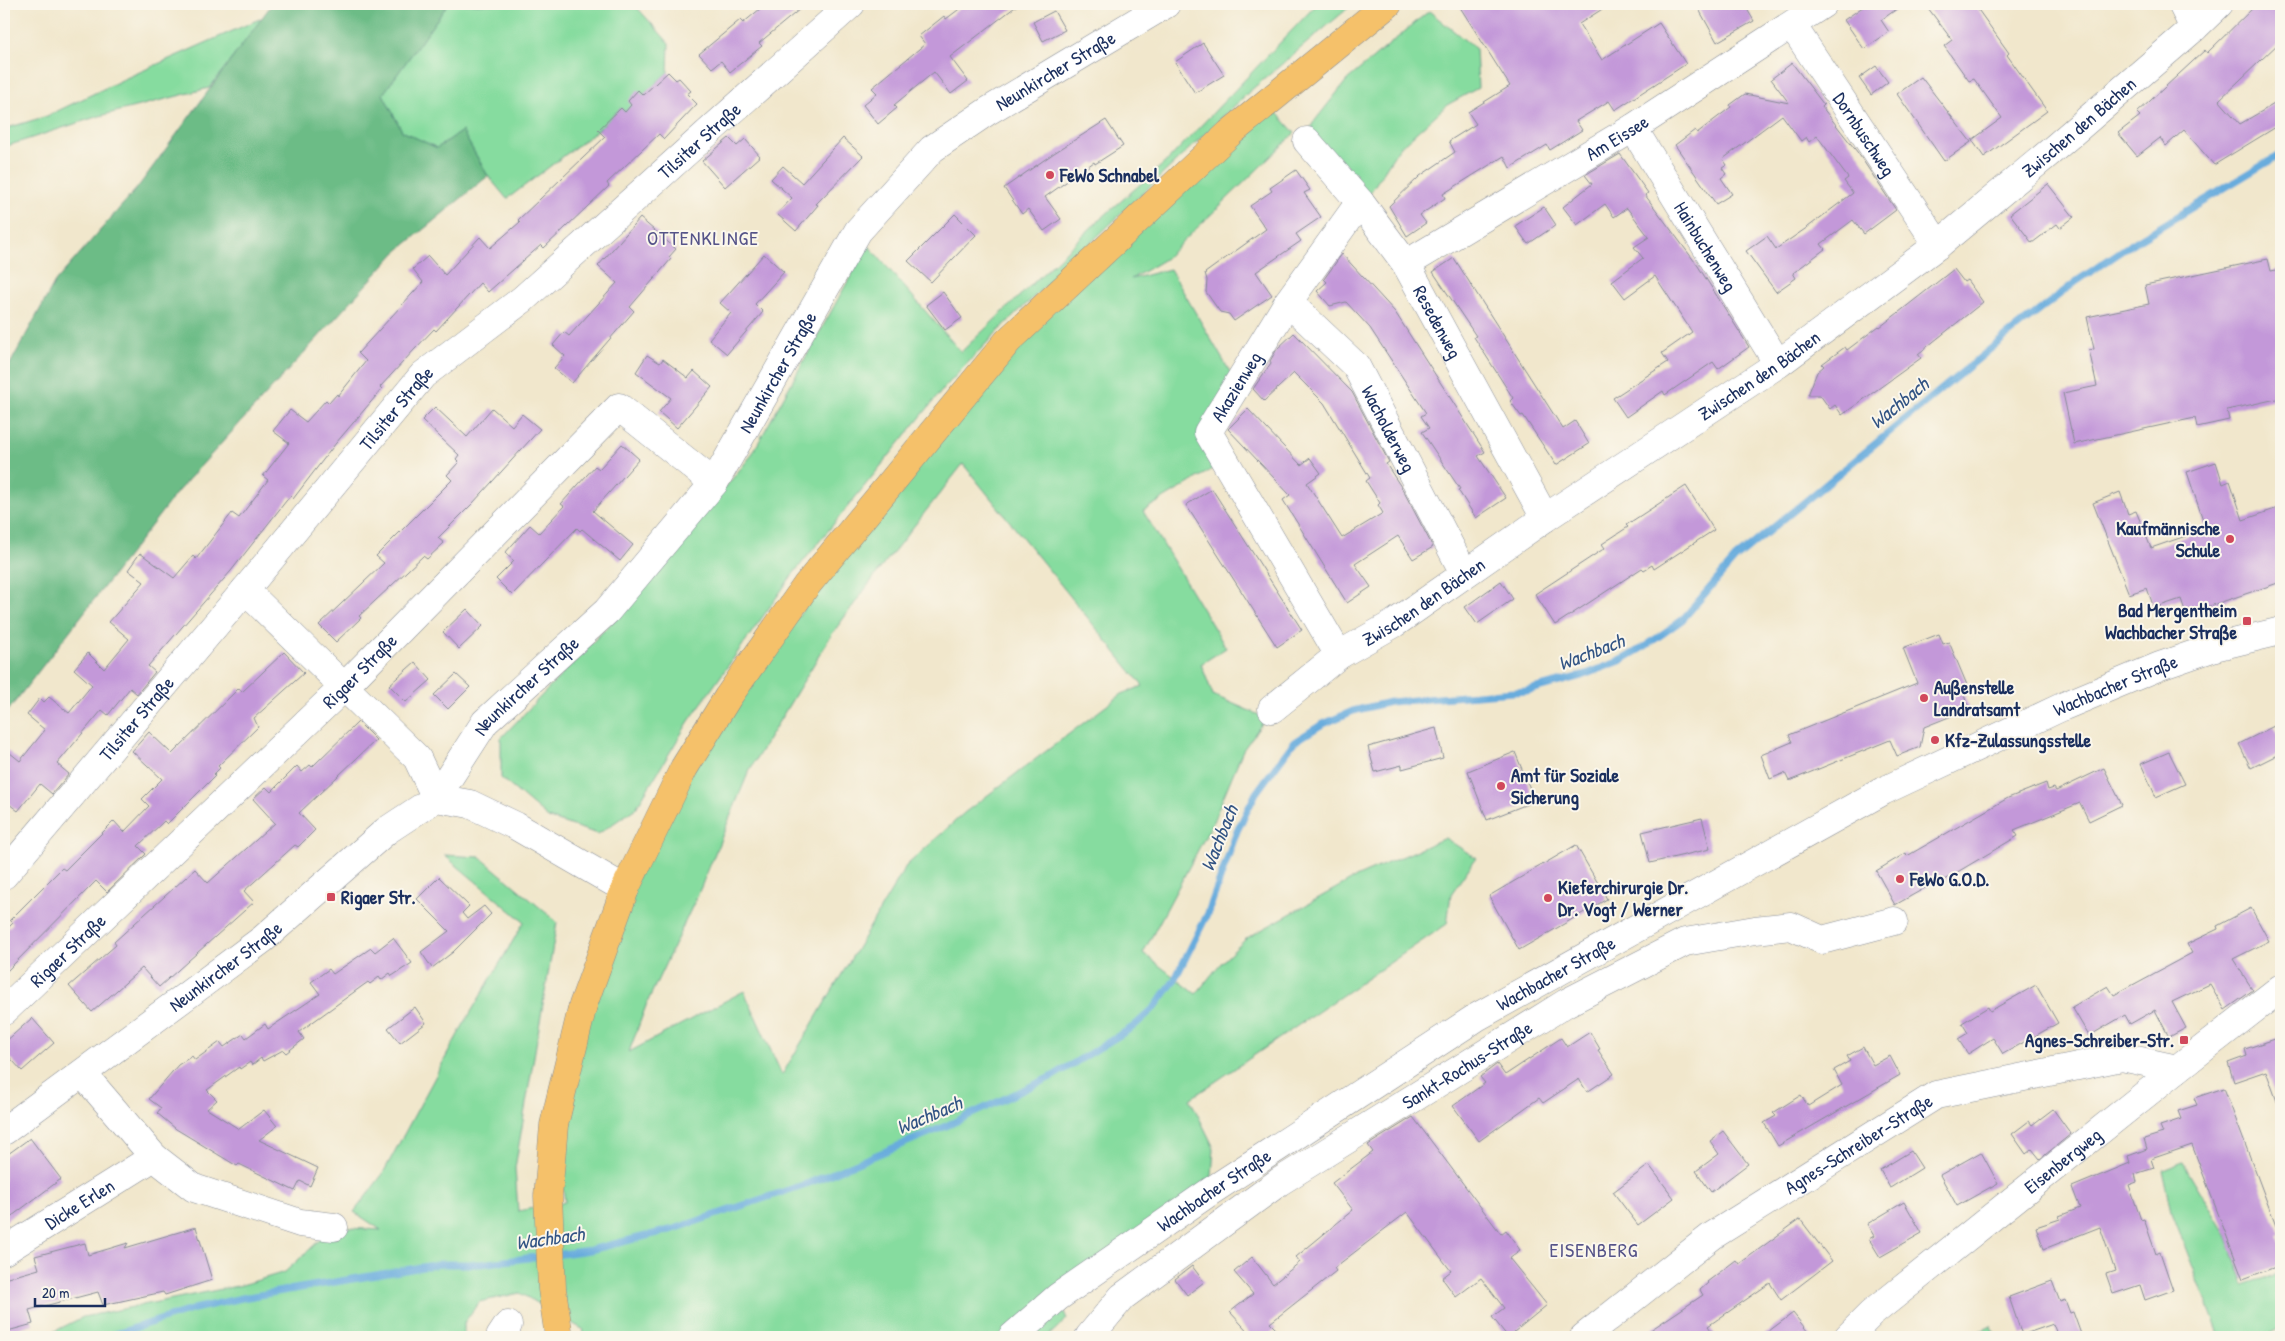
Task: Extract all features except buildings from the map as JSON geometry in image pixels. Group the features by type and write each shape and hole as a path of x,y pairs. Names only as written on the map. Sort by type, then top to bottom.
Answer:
{"main road":[{"path":"560,1337 552,1290 548,1196 554,1125 583,1005 625,889 684,768 728,696 806,586 1008,341 1230,132 1388,4"}],"street":[{"name":"Tilsiter Straße","path":"4,874 245,590 423,375 523,299 851,4"},
{"name":"Neunkircher Straße","path":"4,1131 263,939 386,831 436,798 485,722 607,611 714,483 858,231 932,149 988,111 1166,4"},
{"name":"Am Eissee","path":"1406,264 1633,128 1823,4"},
{"path":"2182,4 2194,28"},
{"name":"Zwischen den Bächen","path":"1272,710 1339,655 1395,623 1545,518 1778,364 1938,244 2194,28 2219,4"},
{"name":"Dornbuschweg","path":"1792,25 1938,244"},
{"name":"Hainbuchenweg","path":"1633,128 1778,364"},
{"name":"Resedenweg","path":"1307,141 1360,202 1406,264 1545,518"},
{"name":"Akazienweg","path":"1339,655 1208,432 1288,302 1360,202"},
{"name":"Wacholderweg","path":"1288,302 1356,366 1464,573"},
{"name":"Rigaer Straße","path":"4,1011 344,687 619,407 714,483"},
{"path":"245,590 417,758 436,798 470,804 508,822 625,889"},
{"name":"Wachbacher Straße","path":"1012,1337 1058,1297 1211,1191 1486,1012 1883,791 2064,706 2160,666 2215,647 2281,631"},
{"name":"Sankt-Rochus-Straße","path":"1089,1337 1122,1297 1279,1182 1566,1004 1686,942 1791,926 1822,940 1894,921"},
{"name":"Eisenbergweg","path":"1848,1337 1879,1308 2281,988"},
{"name":"Agnes-Schreiber-Straße","path":"1584,1337 1712,1236 1936,1095 2122,1057 2177,1069"},
{"path":"82,1074 154,1157 194,1188 300,1224 334,1227"},
{"name":"Dicke Erlen","path":"4,1252 154,1157"}],"green space":[{"path":"272,4 448,4 383,94 402,131 437,148 462,131 488,176 395,253 178,491 4,716 4,375 55,282 138,187"},
{"path":"448,4 634,4 669,43 668,72 625,112 621,108 598,130 507,199 488,176 462,131 437,148 402,131 383,94"},
{"path":"1317,4 1353,4 1250,91 997,332 945,387 793,574 689,721 636,808 598,834 548,818 501,778 501,738 631,602 751,456 868,245 961,352 1097,222 1168,160"},
{"path":"1429,11 1476,49 1478,88 1447,105 1399,148 1366,199 1307,141 1313,123 1347,80"},
{"path":"264,17 209,88 96,117 4,147 4,129 47,116 124,79"},
{"path":"1267,102 1295,133 1165,259 1131,279 1170,269 1233,377 1208,432 1226,461 1143,511 1226,648 1201,664 1213,695 1266,718 1243,750 1212,824 1143,953 1196,994 1221,963 1247,938 1358,876 1445,838 1476,858 1451,894 1447,924 1190,1099 1214,1148 1211,1191 1058,1297 1067,1319 1047,1337 582,1337 584,1330 520,1293 479,1302 464,1323 464,1337 43,1337 83,1317 242,1285 285,1272 334,1227 381,1230 354,1212 382,1175 461,1029 524,922 444,855 480,857 557,922 515,1168 518,1211 565,1202 554,1125 583,1005 684,768 974,383","holes":["963,464 1143,686 1122,694 964,813 906,866 782,1075 744,991 629,1052 647,1003 699,892 749,771 832,634 880,569"]},
{"path":"2183,1162 2226,1235 2244,1285 2281,1273 2281,1329 2266,1337 2213,1337 2219,1334 2173,1216 2163,1170"},
{"path":"1990,1325 1997,1337 1968,1337 1968,1336"}],"waterway":[{"name":"Wachbach","path":"555,1255 590,1250 674,1229 809,1183 946,1126 1053,1076 1133,1027 1155,1007 1174,981 1208,913 1237,831 1256,793 1294,742 1321,725 1353,711 1390,702 1526,691 1581,676 1620,661 1647,645 1682,620 1735,559 2005,337 2077,281 2130,245 2281,154"},
{"name":"Wachbach","path":"106,1337 194,1309 242,1298 440,1264 480,1264 544,1256"}],"place":[{"name":"FeWo Schnabel","path":"1050,175"},
{"name":"Kaufmännische Schule","path":"2230,539"},
{"name":"Bad Mergentheim Wachbacher Straße","path":"2247,621"},
{"name":"Außenstelle Landratsamt","path":"1924,698"},
{"name":"Kfz-Zulassungsstelle","path":"1935,740"},
{"name":"Amt für Soziale Sicherung","path":"1501,786"},
{"name":"FeWo G.O.D.","path":"1900,879"},
{"name":"Rigaer Str.","path":"331,897"},
{"name":"Kieferchirurgie Dr. Dr. Vogt / Werner","path":"1548,898"},
{"name":"Agnes-Schreiber-Str.","path":"2184,1040"}],"district":[{"name":"OTTENKLINGE","path":"703,238"},
{"name":"EISENBERG","path":"1594,1250"}]}
